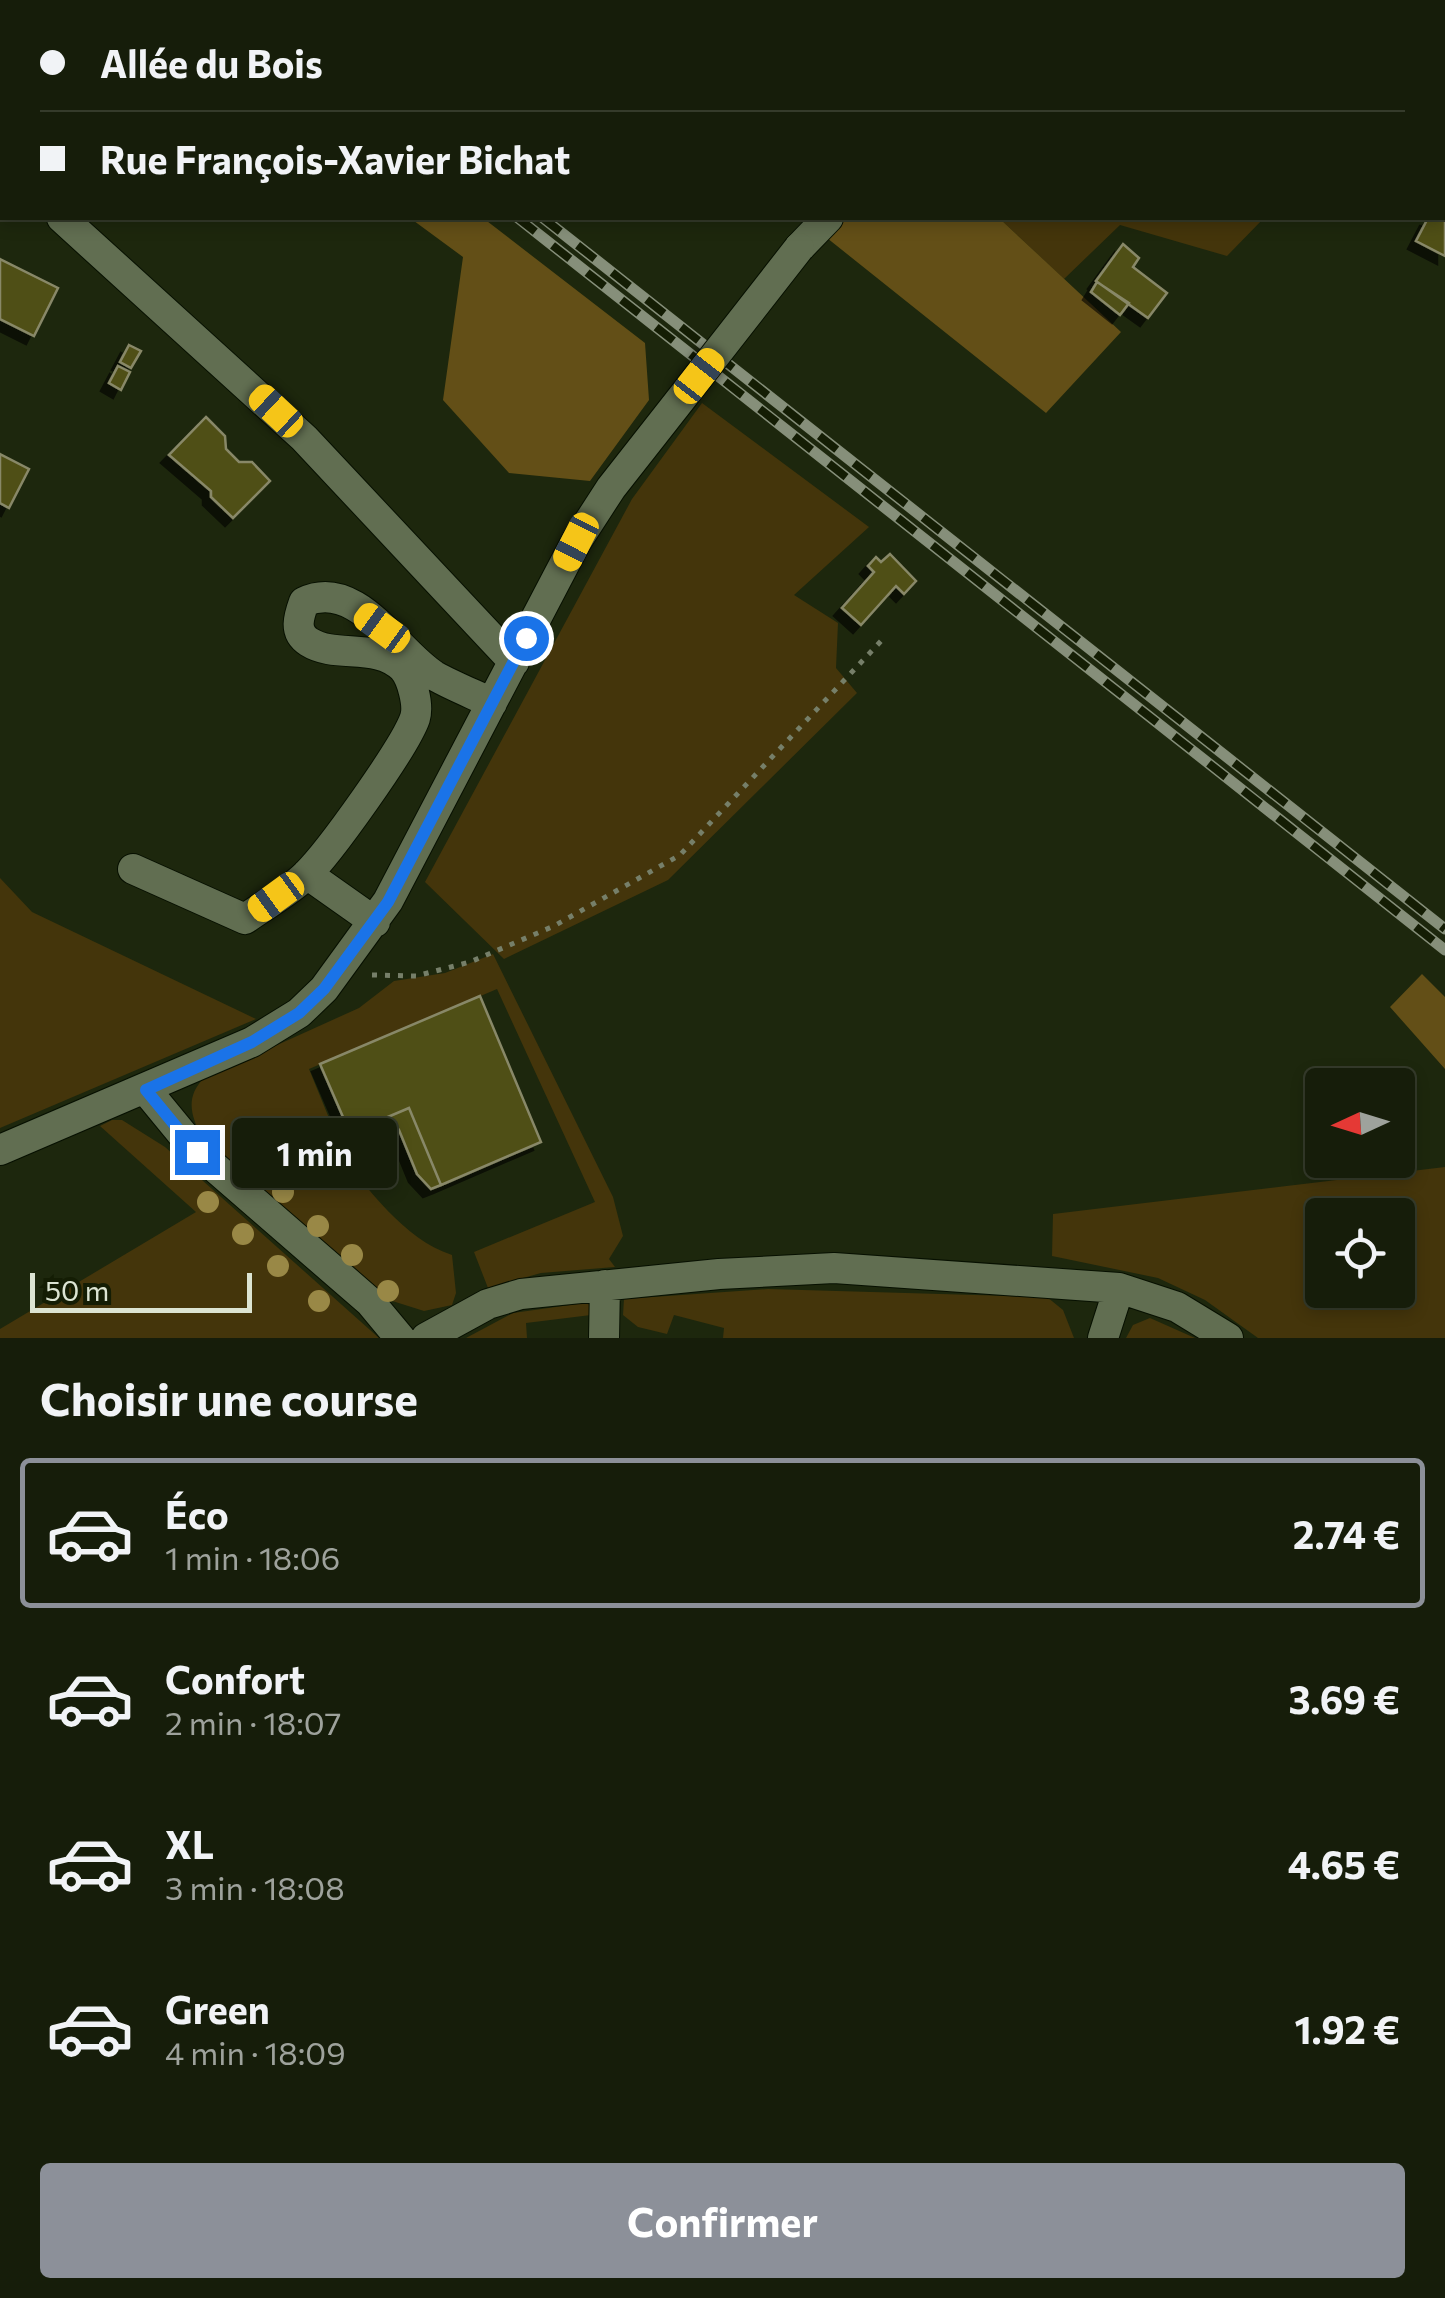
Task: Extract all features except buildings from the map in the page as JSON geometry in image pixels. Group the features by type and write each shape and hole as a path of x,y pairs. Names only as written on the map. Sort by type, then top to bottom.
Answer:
{"street":[{"path":"64,220 304,438 514,662"},
{"path":"0,1150 252,1042 299,1013 348,961 382,912 576,542 611,488 799,248 826,220"},
{"path":"133,870 244,919 307,874 370,791 415,718 417,702 404,669 378,654 311,645 301,636 297,621 304,602 315,597 346,602 432,674 492,703"},
{"path":"307,874 382,912"},
{"path":"146,1090 197,1152 370,1302 400,1338"},
{"path":"426,1338 488,1304 520,1294 834,1268 1119,1288 1177,1307 1228,1338"},
{"path":"604,1338 605,1284"},
{"path":"1103,1338 1119,1288"}],"path":[{"path":"348,961 372,975 416,976 470,962 554,926 680,854 882,640"}],"shaded area":[{"path":"413,220 486,220 645,343 649,400 590,481 509,473 443,400 463,257"},
{"path":"805,220 1001,220 1121,332 1046,413"},
{"path":"1001,220 1262,220 1227,256 1120,225 1064,279"},
{"path":"702,403 869,527 794,595 838,623 836,668 857,693 668,880 504,959 425,882 632,499"},
{"path":"0,878 32,912 256,1019 0,1128"},
{"path":"493,954 613,1197 623,1236 609,1259 615,1267 541,1273 488,1288 474,1252 595,1202 497,989 309,1069 340,1145 336,1151 402,1225 452,1255 456,1293 452,1305 424,1311 386,1299 201,1135 192,1112 192,1098 204,1078 359,1008 394,981 445,973"},
{"path":"1422,974 1445,997 1445,1069 1390,1007"},
{"path":"122,1120 165,1147 379,1338 0,1338 0,1329 196,1212 100,1126"},
{"path":"1445,1167 1445,1338 1258,1338 1205,1300 1158,1278 1052,1256 1053,1214 1353,1178 1415,1178 1415,1171"},
{"path":"768,1289 1047,1297 1063,1310 1074,1338 723,1338 724,1328 674,1315 667,1334 638,1327 623,1315 624,1299"},
{"path":"591,1305 591,1315 526,1323 527,1338 466,1338 513,1313"},
{"path":"1150,1318 1195,1338 1126,1338 1133,1325"}],"railway":[{"path":"521,220 1445,950"},
{"path":"546,220 1445,929"}],"route":[{"path":"197,1152 159,1112 146,1090 252,1042 299,1013 348,961 388,902 526,638"}]}
